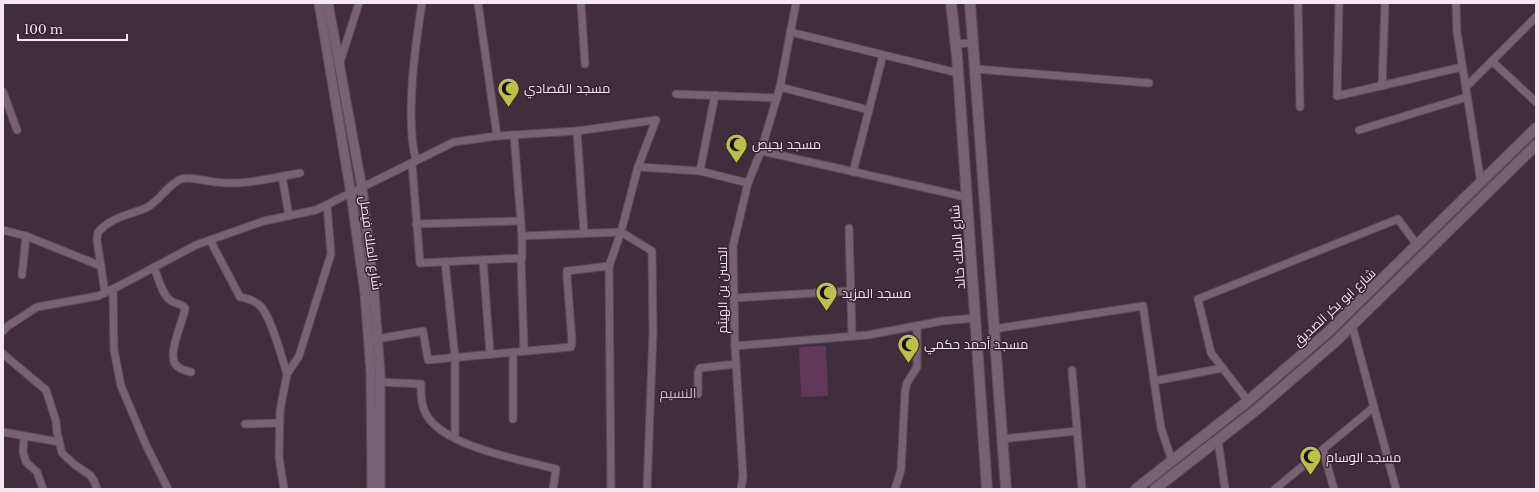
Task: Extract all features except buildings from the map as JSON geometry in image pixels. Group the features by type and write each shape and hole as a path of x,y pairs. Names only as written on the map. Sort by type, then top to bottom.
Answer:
{"main road":[{"name":"شارع الملك خالد","path":"952,3 987,489"},
{"path":"970,3 1006,489"},
{"name":"شارع ابو بكر الصديق","path":"1136,489 1248,402 1327,333 1536,128"},
{"name":"شارع ابو بكر الصديق","path":"1155,489 1255,411 1335,342 1536,145"}],"street":[{"name":"شارع الملك فيصل","path":"320,3 351,194 365,294 370,365 372,489"},
{"name":"شارع الملك فيصل","path":"328,3 362,188 374,293 380,382 380,489"},
{"path":"339,63 359,3"},
{"path":"422,3 412,108 416,224 420,263 521,258"},
{"path":"483,3 478,3 497,136"},
{"path":"581,3 585,64"},
{"name":"الحسن بن الهيثم","path":"741,489 743,476 735,346 733,246 748,183 761,151 780,87 796,3"},
{"path":"1298,3 1300,107"},
{"path":"1339,3 1337,96 1462,67"},
{"path":"1382,86 1385,3"},
{"path":"1456,3 1457,32 1480,183"},
{"path":"1466,87 1536,17"},
{"path":"790,32 958,73"},
{"path":"955,44 974,43"},
{"path":"853,172 883,55"},
{"path":"1492,61 1536,102"},
{"path":"976,69 1149,83"},
{"path":"780,87 869,110"},
{"path":"3,92 17,130"},
{"path":"676,94 777,98"},
{"path":"700,171 716,95"},
{"path":"1360,130 1467,97"},
{"path":"3,331 8,326 37,307 98,296 196,244 264,222 316,210 454,142 497,136 577,131 656,120 638,167 621,232 609,266 611,489"},
{"path":"577,131 584,233"},
{"path":"514,135 522,236 521,258 524,351"},
{"path":"761,151 966,197"},
{"path":"638,167 700,171 748,183"},
{"path":"105,292 97,240 98,232 103,226 119,217 154,204 172,184 183,179 238,182 300,173"},
{"path":"282,176 289,216"},
{"path":"284,489 279,457 280,411 287,374 299,356 331,254 327,205"},
{"path":"1248,402 1211,353 1198,299 1398,219 1416,245"},
{"path":"416,224 520,221"},
{"path":"848,228 852,336"},
{"path":"3,230 26,236 101,266"},
{"path":"522,236 621,232 652,251 653,333 647,489"},
{"path":"22,275 26,236"},
{"path":"210,240 240,297 249,299 259,304 265,313 287,374"},
{"path":"483,260 490,354"},
{"path":"445,262 455,358 455,438"},
{"path":"377,339 423,331 428,360 571,346 572,342 567,272 609,266"},
{"path":"154,267 167,297 172,302 180,304 185,308 174,344 173,355 174,363 177,366 192,372"},
{"path":"113,289 114,350 121,386 146,445 168,489"},
{"path":"734,298 850,291"},
{"path":"994,329 1144,306 1161,428 1172,461"},
{"path":"735,346 868,335 942,321 975,318"},
{"path":"1352,325 1396,489"},
{"path":"895,489 901,470 905,392 907,383 917,367 917,326"},
{"path":"513,352 513,418"},
{"path":"3,354 46,390 56,421 62,453 75,466 90,475 97,489"},
{"path":"698,394 698,372 700,368 736,364"},
{"path":"1154,381 1223,368"},
{"path":"1072,370 1082,489"},
{"path":"380,382 421,384 421,397 427,415 435,425 455,438 489,452 556,469 552,489"},
{"path":"1279,488 1374,407"},
{"path":"245,424 280,423"},
{"path":"1002,439 1077,431"},
{"path":"3,432 59,442"},
{"path":"24,436 23,452 26,462 37,472 43,489"},
{"path":"1218,440 1225,489"},
{"path":"1323,450 1334,489"}],"shaded area":[{"path":"826,346 828,396 801,397 799,347"}],"place":[{"name":"مسجد القصادي","path":"509,108"},
{"name":"مسجد بحيص","path":"737,164"},
{"name":"مسجد المزيد","path":"826,312"},
{"name":"مسجد أحمد حكمي","path":"909,364"},
{"name":"مسجد الوسام","path":"1311,476"}],"district":[{"name":"النسيم","path":"678,393"}]}
